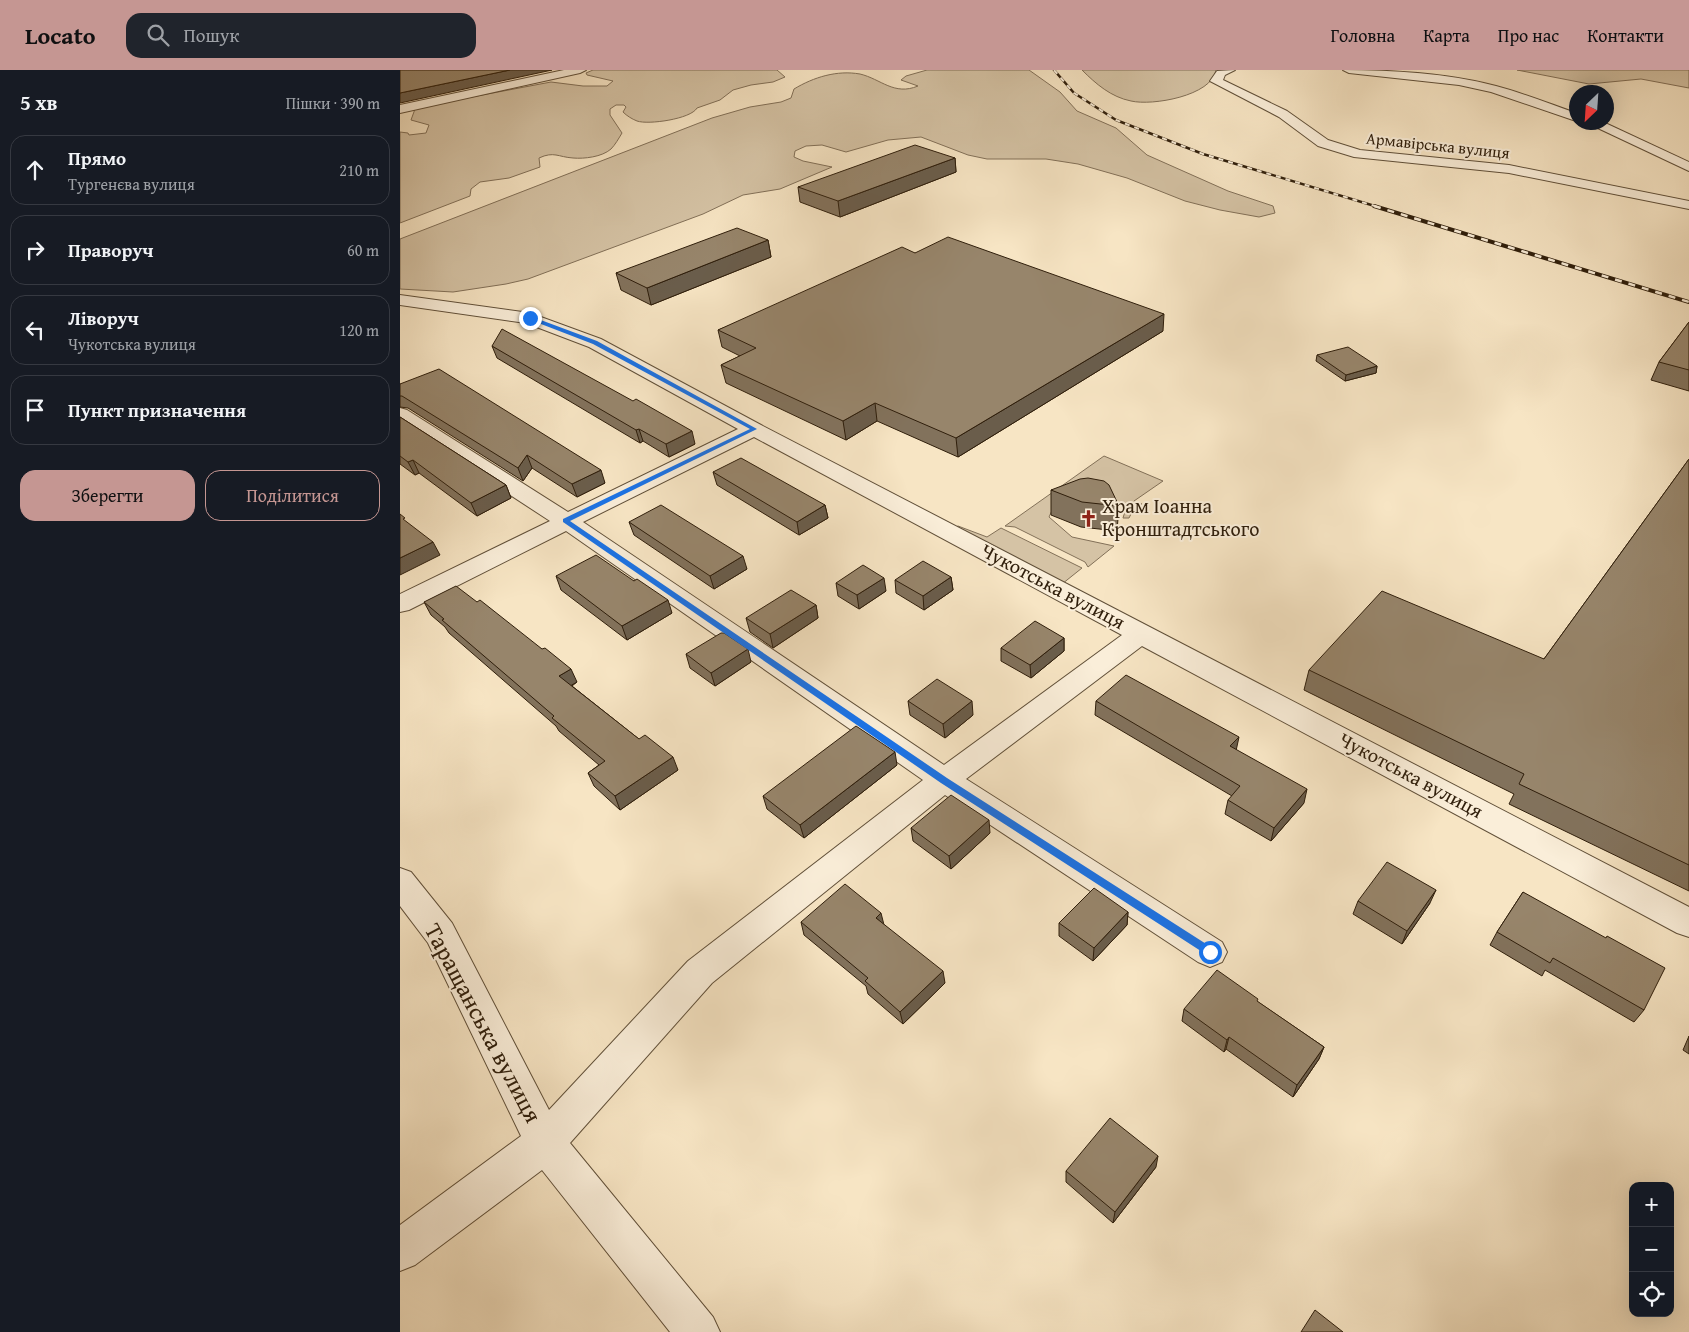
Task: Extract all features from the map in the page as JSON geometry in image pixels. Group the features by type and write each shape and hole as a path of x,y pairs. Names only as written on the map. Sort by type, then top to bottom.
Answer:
{"street":[{"path":"400,109 580,70"},
{"name":"Армавірська вулиця","path":"1229,70 1221,73 1216,82 1284,114 1323,143 1338,149 1358,154 1509,169 1689,205"},
{"path":"1349,70 1459,82 1494,89 1569,115"},
{"path":"1610,130 1689,167"},
{"name":"Чукотська вулиця","path":"400,300 530,318 595,343 754,429 1689,922"},
{"path":"400,414 566,521 944,780 1210,952"},
{"path":"400,604 754,429"},
{"path":"400,1250 545,1143 700,972 944,780 1142,633"},
{"name":"Таращанська вулиця","path":"400,881 440,933 545,1143 698,1332"}],"shaded area":[{"path":"593,70 777,70 785,77 773,82 733,90 720,100 697,108 687,115 669,120 637,121 623,112 626,107 624,105 616,105 610,109 610,115 622,133 614,146 607,152 598,156 582,158 544,156 539,158 540,167 509,178 480,182 471,189 470,196 400,223 400,132 408,133 409,135 426,133 429,125 411,120 415,109 551,82 583,86 607,86 613,81 587,75 586,73"},
{"path":"927,70 1029,70 1060,92 1077,111 1116,128 1147,155 1228,191 1273,206 1275,213 1259,217 1220,210 1185,201 1127,178 1078,164 1046,159 987,159 968,155 921,137 888,140 846,152 822,145 806,146 795,151 794,157 803,161 832,167 780,189 743,195 703,214 528,279 453,292 400,289 400,239 712,118 750,107 781,102 791,98 794,89 826,75 860,74 888,86 909,89 918,86 901,80 906,76"},
{"path":"1082,70 1216,70 1212,79 1204,87 1193,93 1166,100 1141,102 1124,99 1110,93"},
{"path":"1517,70 1689,70 1689,88 1641,79 1589,84"},
{"path":"1104,456 1163,481 1134,501 1142,504 1133,510 1129,518 1123,518 1126,508 1106,495 1056,502 1049,517 1072,537 1114,546 1088,567 1085,562 1015,527 1005,526"},
{"path":"958,526 987,537 1001,528 1082,568 1062,584 952,529"}],"building":[{"path":"400,70 510,70 400,93"},
{"path":"915,145 955,158 838,201 798,187"},
{"path":"737,228 768,240 647,288 616,273"},
{"path":"948,237 1164,314 956,438 875,403 843,421 721,365 756,348 718,330 902,247 915,253"},
{"path":"1689,322 1689,370 1659,362"},
{"path":"502,329 633,401 636,399 692,431 666,444 639,429 636,430 492,346"},
{"path":"1348,347 1377,366 1346,375 1317,355"},
{"path":"439,369 601,470 572,484 527,455 518,468 400,396 400,384"},
{"path":"400,417 506,485 471,503 413,460 408,462 400,456"},
{"path":"741,458 825,505 797,522 713,472"},
{"path":"1689,459 1689,865 1519,784 1524,774 1309,670 1382,591 1544,659"},
{"path":"1088,478 1104,481 1109,485 1119,506 1082,502 1051,490 1080,479"},
{"path":"661,505 743,556 710,576 629,522"},
{"path":"400,514 405,518 403,519 433,542 400,558"},
{"path":"596,555 634,581 637,579 668,600 622,626 556,576"},
{"path":"923,561 951,577 923,596 895,580"},
{"path":"863,565 884,578 857,595 836,583"},
{"path":"456,586 477,602 480,600 542,649 545,648 571,669 559,676 639,739 645,735 673,757 615,796 588,773 605,761 552,718 554,716 442,620 444,619 424,602"},
{"path":"791,590 816,605 770,634 746,618"},
{"path":"1035,621 1064,638 1030,665 1001,648"},
{"path":"724,633 748,649 711,673 686,654"},
{"path":"1126,675 1239,737 1230,746 1307,789 1274,828 1228,800 1240,786 1096,701"},
{"path":"937,679 972,701 943,724 908,701"},
{"path":"856,726 895,752 800,825 763,796"},
{"path":"951,795 989,820 949,856 911,828"},
{"path":"1387,862 1436,890 1407,931 1358,901"},
{"path":"845,884 881,913 876,918 943,971 900,1012 865,981 868,978 801,922"},
{"path":"1094,888 1128,912 1094,948 1059,923"},
{"path":"1523,892 1665,968 1644,1010 1553,958 1550,963 1497,932"},
{"path":"1217,970 1258,999 1257,1001 1324,1047 1297,1085 1229,1037 1227,1040 1184,1009"},
{"path":"1110,1118 1158,1156 1115,1212 1066,1171"},
{"path":"1315,1310 1343,1332 1301,1332"}],"railway":[{"path":"1054,70 1074,93 1116,120 1203,154 1378,207"},
{"path":"1374,206 1689,302"}],"place":[{"name":"Храм Іоанна Кронштадтського","path":"1088,518"}],"route":[{"path":"530,318 595,343 754,429 566,521 944,780 1210,952"}]}
